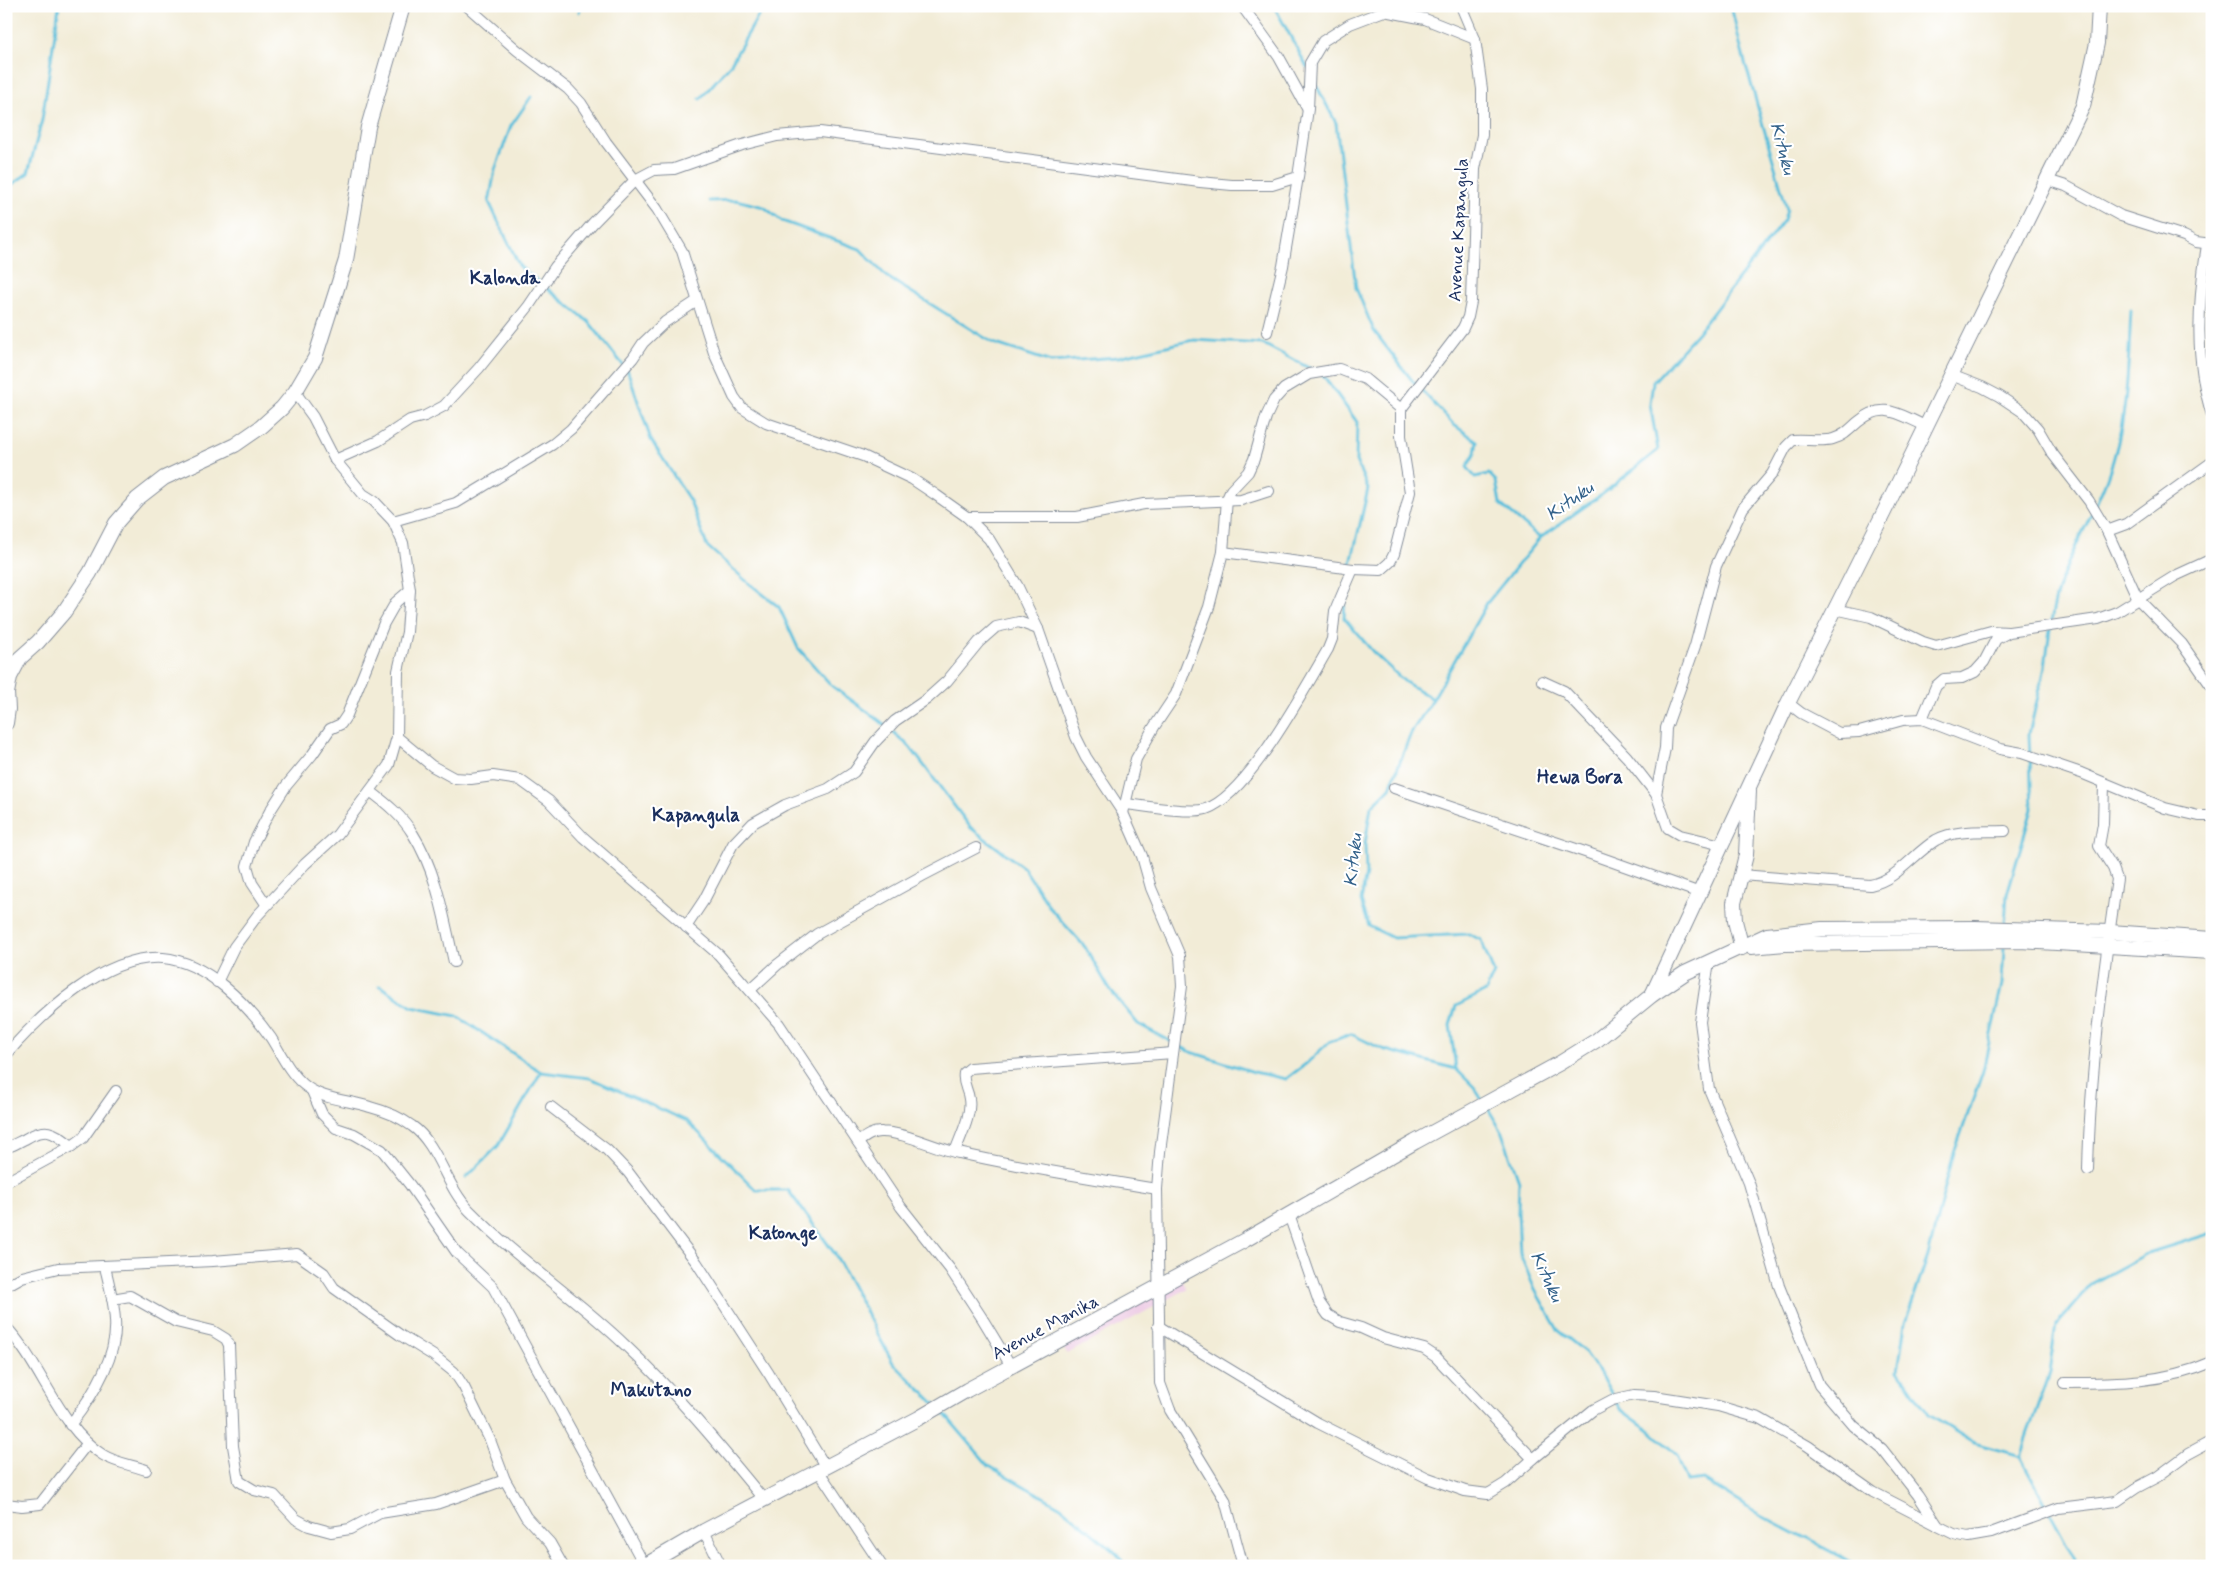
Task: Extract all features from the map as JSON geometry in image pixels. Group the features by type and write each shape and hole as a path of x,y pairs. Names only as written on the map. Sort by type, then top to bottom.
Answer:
{"street":[{"path":"6,723 8,709 7,693 10,677 20,658 38,642 64,612 90,573 116,523 137,499 164,478 235,445 261,427 282,408 295,392 315,358 346,260 368,127 403,6"},
{"path":"467,6 518,50 568,89 581,103 657,208 682,251 714,353 734,397 752,416 766,423 832,444 894,470 920,484 968,517 989,539 1002,558 1038,629 1076,737 1086,757 1124,808 1142,856 1151,888 1180,956 1182,986 1157,1189 1160,1383 1170,1410 1225,1500 1243,1566"},
{"path":"1242,6 1279,57 1308,109"},
{"name":"Avenue Kapangula","path":"1401,409 1463,328 1468,317 1472,280 1475,169 1482,135 1482,90 1474,39 1461,6"},
{"path":"1652,995 1788,703 2083,106 2096,43 2099,6"},
{"path":"1267,332 1283,266 1298,177 1308,109 1310,63 1323,41 1350,24 1384,11 1425,19 1474,39"},
{"path":"336,460 378,441 410,420 425,416 444,406 479,368 528,307 555,267 593,223 635,180 654,170 674,169 742,145 777,136 820,132 1200,182 1232,185 1272,184 1298,177"},
{"path":"2047,180 2066,186 2121,216 2210,244 2203,273 2199,349 2203,388 2212,415"},
{"path":"393,521 456,503 553,444 571,429 643,343 665,322 697,301"},
{"path":"1124,808 1136,759 1142,746 1176,694 1209,607 1223,552 1227,499 1231,490 1251,466 1266,417 1274,400 1284,390 1309,374 1339,369 1366,379 1401,409 1401,436 1410,492 1398,542 1390,562 1381,570 1353,569 1223,552"},
{"path":"1951,375 1982,387 2023,412 2038,428 2052,453 2089,501 2107,531 2138,598 2182,644 2212,687"},
{"path":"217,982 234,947 266,904 305,864 337,835 370,791 389,765 397,737 398,671 407,632 410,590 403,543 393,521 374,501 363,494 336,460 313,417 295,392"},
{"path":"1656,794 1665,748 1666,728 1695,646 1716,566 1743,508 1772,474 1786,447 1793,440 1830,440 1838,437 1845,434 1866,416 1877,410 1886,410 1926,426"},
{"path":"2107,531 2126,524 2212,462"},
{"path":"968,517 1077,517 1144,504 1252,498 1269,491"},
{"path":"1835,609 1871,617 1923,642 1936,646 1991,630 2009,632 2098,619 2117,612 2175,576 2212,559"},
{"path":"1124,808 1205,809 1218,802 1250,772 1269,746 1328,649 1333,632 1335,611 1353,569"},
{"path":"266,904 252,883 247,866 254,842 286,786 312,755 330,729 341,724 347,715 384,623 396,602 410,590"},
{"path":"686,927 704,900 733,844 753,823 785,805 828,789 854,772 875,742 895,722 927,699 947,681 979,642 996,627 1019,622 1038,629"},
{"path":"1922,719 1936,686 1944,679 1962,678 1974,672 1984,662 1996,639 2009,632"},
{"path":"1542,681 1564,691 1627,756 1656,794 1668,828 1680,835 1722,845"},
{"path":"1788,703 1801,713 1839,733 1859,732 1903,720 1922,719 2000,749 2022,753 2081,774 2165,808 2199,816 2212,816"},
{"path":"397,737 432,766 454,778 471,779 493,776 520,780 549,801 583,836 719,955 751,989 779,1024 901,1207 950,1269 1011,1366"},
{"path":"1742,948 1734,921 1734,903 1746,855 1750,784"},
{"path":"2088,1170 2089,1124 2100,1007 2117,879 2113,868 2099,846 2103,824 2104,784"},
{"path":"1394,788 1700,893"},
{"path":"370,791 392,808 413,834 435,881 454,962"},
{"path":"1741,875 1870,885 1884,883 1937,840 1954,834 2005,831"},
{"path":"751,989 777,965 817,934 976,848"},
{"path":"1742,948 1768,935 1822,929 1975,928 2110,932 2212,939"},
{"path":"1742,948 1785,944 2020,941 2212,952"},
{"name":"Avenue Manika","path":"645,1566 704,1531 919,1418 1011,1366 1289,1216 1598,1040 1652,995 1685,973 1742,948"},
{"path":"6,1055 21,1038 65,998 115,968 141,960 161,958 180,961 201,971 217,982 253,1014 292,1072 312,1091 322,1114 336,1128 354,1134 382,1150 410,1185 457,1253 493,1287 645,1566"},
{"path":"1709,961 1700,1022 1709,1089 1749,1183 1786,1304 1819,1385 1854,1426 1882,1449 1918,1495 1938,1526"},
{"path":"955,1152 970,1099 963,1080 964,1073 970,1068 1173,1053"},
{"path":"6,1182 83,1138 116,1091"},
{"path":"312,1091 371,1107 394,1116 412,1125 424,1135 454,1191 467,1207 506,1244 624,1343 718,1444 764,1500"},
{"path":"551,1107 607,1150 628,1172 697,1263 769,1374 822,1468 882,1566"},
{"path":"6,1147 12,1146 38,1132 46,1131 55,1134 72,1146"},
{"path":"858,1142 866,1136 879,1132 892,1133 955,1152 1036,1170 1157,1189"},
{"path":"1289,1216 1319,1302 1328,1315 1340,1322 1362,1328 1383,1338 1424,1349 1436,1357 1533,1459"},
{"path":"6,1286 22,1277 42,1270 297,1254 324,1273 334,1288 392,1330 434,1356 454,1372 464,1387 490,1440 504,1480 526,1518 550,1543 563,1566"},
{"path":"70,1425 96,1386 110,1350 115,1329 112,1299 105,1267"},
{"path":"112,1299 130,1296 176,1322 213,1332 226,1339 229,1345 233,1446 240,1481 254,1490 274,1495 296,1520 331,1532 350,1529 380,1513 436,1504 504,1480"},
{"path":"1158,1326 1318,1423 1428,1478 1465,1491 1488,1494 1506,1483 1593,1410 1612,1400 1634,1395 1654,1396 1718,1406 1760,1418 1808,1446 1873,1492 1954,1534 1968,1537 1984,1534 2059,1508 2117,1501 2157,1477 2188,1454 2212,1441"},
{"path":"6,1327 24,1346 70,1425 87,1444 114,1461 146,1470"},
{"path":"2064,1383 2145,1381 2195,1369 2212,1362"},
{"path":"6,1504 22,1506 40,1504 87,1444"},
{"path":"704,1531 721,1566"}],"shaded area":[{"path":"1181,1278 1187,1289 1067,1354 1061,1343"}],"waterway":[{"path":"6,189 28,173 42,120 59,6"},
{"path":"579,12 581,6"},
{"path":"700,99 730,65 764,6"},
{"path":"1263,6 1274,8"},
{"path":"1274,6 1307,67"},
{"name":"Kituku","path":"1482,1100 1474,1087 1456,1069 1450,1025 1456,1006 1486,991 1494,973 1481,940 1469,934 1393,938 1369,926 1361,901 1366,874 1365,844 1371,807 1390,788 1411,733 1433,699 1487,603 1540,538 1604,493 1658,450 1650,404 1653,382 1698,332 1784,220 1787,209 1742,52 1731,6"},
{"path":"1313,79 1336,123 1356,288 1374,331 1411,379 1454,425 1477,441 1475,453 1467,467 1475,477 1489,474 1496,481 1500,504 1540,538"},
{"path":"531,97 511,126 495,170 489,202 520,267 589,322 623,365"},
{"path":"709,201 736,200 764,207 782,221 860,249 887,277 993,343 1051,362 1118,357 1193,340 1263,344 1313,370"},
{"path":"2051,623 2060,585 2074,549 2100,496 2114,458 2126,395 2131,310"},
{"path":"627,369 651,440 690,501 707,546 779,607 798,648 832,686 880,721 910,747 971,828 1024,868 1050,908 1085,947 1110,990 1138,1024 1191,1052 1254,1072 1286,1079 1307,1063 1329,1042 1351,1034 1382,1049 1456,1069"},
{"path":"1323,375 1357,422 1356,461 1368,489 1350,568"},
{"path":"1345,598 1344,618 1374,653 1405,682 1433,699"},
{"path":"2005,924 2007,894 2032,809 2029,734 2045,667 2050,629"},
{"path":"2004,947 2002,984 1983,1071 1953,1156 1928,1256 1905,1323 1898,1371 1929,1415 1974,1443 2020,1456 2075,1559 2074,1566"},
{"path":"380,986 412,1007 457,1016 541,1072 590,1078 687,1121 756,1190 788,1190 835,1254 893,1363 935,1404"},
{"path":"466,1178 498,1146 541,1072"},
{"name":"Kituku","path":"1487,1107 1501,1130 1519,1181 1520,1254 1535,1290 1558,1330 1585,1352 1600,1373 1620,1409 1652,1432 1677,1455 1687,1482 1704,1480 1754,1511 1858,1566"},
{"path":"2020,1456 2049,1373 2056,1325 2093,1283 2148,1253 2212,1233"},
{"path":"941,1410 989,1466 1061,1507 1117,1554 1126,1566"}],"district":[{"name":"Kalonda","path":"505,277"},
{"name":"Hewa Bora","path":"1580,776"},
{"name":"Kapangula","path":"696,814"},
{"name":"Katonge","path":"783,1232"},
{"name":"Makutano","path":"651,1389"}]}
